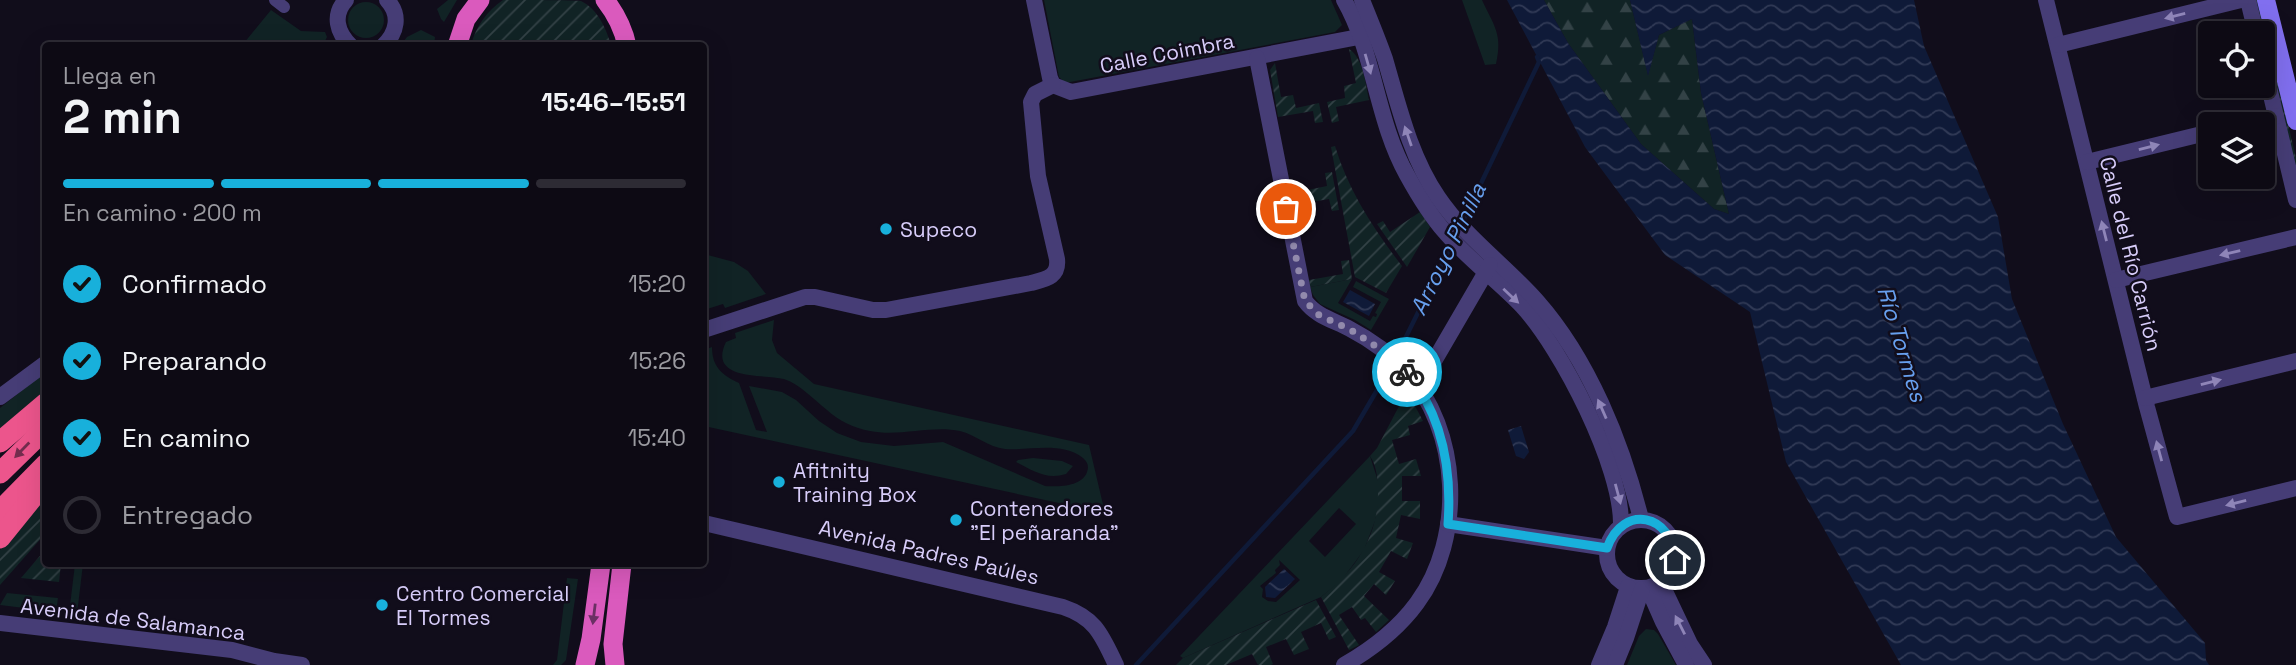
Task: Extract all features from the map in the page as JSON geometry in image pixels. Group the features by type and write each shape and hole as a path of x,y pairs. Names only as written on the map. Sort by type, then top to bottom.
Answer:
{"highway":[{"path":"458,42 466,19 480,0"},
{"path":"605,0 615,12 625,38"},
{"path":"625,0 625,38"},
{"path":"0,442 42,405"},
{"path":"0,473 42,432"},
{"path":"0,511 42,468"},
{"path":"0,538 42,486"},
{"path":"601,567 586,665 607,665"},
{"path":"615,665 613,644 622,567"}],"main road":[{"path":"2266,0 2296,121"}],"street":[{"path":"386,42 395,30 396,17 387,0"},
{"path":"707,329 805,297 886,310 1031,283 1052,276 1056,271 1057,259 1038,176 1031,102 1035,94 1053,85 1034,0"},
{"path":"1344,0 1368,35"},
{"path":"1362,0 1394,147 1406,172 1450,225 1461,249 1490,265 1539,303 1573,352 1591,384 1626,464 1640,519"},
{"name":"Calle del Río Carrión","path":"2046,0 2177,517 2296,488"},
{"path":"2058,45 2241,0"},
{"path":"2248,0 2253,21"},
{"path":"344,1 338,12 337,23 341,36 347,42"},
{"name":"Calle Coimbra","path":"1053,85 1072,93 1368,35"},
{"path":"1257,58 1305,301 1319,315 1351,330 1387,354 1404,370 1419,387 1435,418 1445,449 1450,491 1448,524 1437,566 1418,601 1401,623 1363,654 1344,665"},
{"path":"2272,98 2296,200"},
{"path":"2087,162 2198,135"},
{"path":"1450,225 1469,234 1558,358 1598,433 1622,507 1621,525"},
{"path":"2116,280 2296,237"},
{"path":"1419,387 1490,265"},
{"path":"2145,398 2296,361"},
{"path":"0,397 42,366"},
{"path":"1598,665 1615,626 1645,587 1672,570 1675,560 1674,545 1667,531 1656,523 1640,519 1621,525 1611,536 1607,548 1608,563 1615,578 1645,587 1704,665"},
{"name":"Avenida Padres Paúles","path":"707,524 1063,607 1083,614 1096,628 1116,665"},
{"path":"1448,524 1607,548"},
{"path":"1645,587 1686,665"},
{"path":"1615,665 1645,587"},
{"path":"1631,625 1640,620 1662,622"},
{"name":"Avenida de Salamanca","path":"0,623 232,650 272,663 302,665"},
{"path":"232,650 241,665"}],"green space":[{"path":"448,0 457,0 444,22 437,9"},
{"path":"503,0 581,1 597,14 610,42 472,42 492,9"},
{"path":"1044,0 1331,0 1342,25 1335,32 1065,83 1059,77"},
{"path":"1462,0 1482,0 1498,37 1496,64 1485,65"},
{"path":"1544,0 1630,0 1648,75 1659,35 1692,19 1701,93 1729,214 1714,209 1641,144 1568,43"},
{"path":"2254,0 2259,0 2264,21 2259,21"},
{"path":"366,2 379,7 384,20 379,33 366,38 353,33 348,20 353,7"},
{"path":"271,10 301,31 325,32 327,37 324,42 245,42"},
{"path":"421,30 435,37 434,42 403,42"},
{"path":"1349,49 1361,65 1369,100 1336,107 1339,121 1332,123 1327,102 1345,98 1344,86 1356,83"},
{"path":"1275,63 1281,97 1293,95 1296,108 1319,103 1323,122 1315,123 1313,111 1278,117 1270,70"},
{"path":"2275,68 2296,158 2296,172 2275,86"},
{"path":"1335,146 1363,209 1402,266 1386,293 1355,277 1331,147"},
{"path":"1332,172 1339,210 1332,211 1329,199 1295,205 1293,193 1327,186 1325,173"},
{"path":"1420,212 1430,227 1407,267 1377,224 1383,221 1390,232"},
{"path":"707,255 734,262 748,271 766,294 725,308 723,304 707,309"},
{"path":"1349,260 1352,279 1310,287 1309,280 1343,274 1341,261"},
{"path":"1352,279 1338,303 1370,321 1373,316 1376,317 1375,313 1381,302 1353,287 1356,281 1389,299 1371,330 1320,304 1310,287"},
{"path":"774,320 772,340 777,353 814,384 1089,445 1105,513 707,427 707,349 712,347 719,370 739,383 756,430 767,432 749,386 782,392 837,433 861,442 894,446 943,442 1045,486 1075,483 1087,472 1088,465 1085,460 1074,453 1055,448 1005,449 960,431 938,429 893,433 870,431 847,424 784,379 731,370 724,364 722,355 726,342 736,338 735,333"},
{"path":"42,374 42,393 0,429 0,408"},
{"path":"1407,391 1423,421 1408,426 1410,435 1392,440 1399,464 1416,459 1421,476 1402,476 1402,501 1420,501 1420,519 1401,515 1396,538 1413,543 1407,559 1391,551 1379,572 1395,581 1386,595 1374,584 1364,596 1389,620 1376,632 1365,618 1361,620 1352,607 1339,615 1359,645 1349,650 1321,597 1354,564 1369,538 1377,509 1378,493 1376,469 1370,456 1377,448"},
{"path":"1370,456 1378,481 1375,521 1364,550 1341,581 1321,597 1183,658 1180,656","holes":["1339,508 1356,524 1325,557 1309,541","1279,560 1300,580 1276,602 1268,601 1262,597 1263,589 1260,586 1276,573"]},
{"path":"1033,458 1062,461 1073,466 1066,474 1053,476 1040,474 1016,462"},
{"path":"42,494 42,537 0,585 0,550"},
{"path":"42,554 42,567 61,567 59,582 21,578"},
{"path":"75,567 83,567 77,614 69,614"},
{"path":"567,578 578,579 566,660 561,665 553,665 557,660"},
{"path":"7,593 58,598 56,612 0,605"},
{"path":"1316,600 1336,637 1329,640 1321,623 1301,632 1309,649 1294,655 1286,639 1266,647 1273,664 1271,665 1258,665 1252,654 1226,665 1176,665 1183,658"},
{"path":"1646,629 1654,630 1658,634 1676,665 1627,665 1639,636"}],"water":[{"name":"Río Tormes","path":"1507,0 1544,0 1568,43 1641,144 1714,209 1729,214 1701,93 1692,19 1659,35 1648,76 1630,0 1914,0 1924,46 1998,217 2012,299 2063,424 2116,537 2205,643 2209,665 1901,665 1786,462 1750,312 1665,255 1585,147"},
{"path":"1350,290 1375,304 1369,316 1343,302"},
{"path":"1521,426 1529,452 1524,459 1516,456 1508,430"},
{"path":"1284,569 1295,579 1275,598 1266,597 1265,587"}],"waterway":[{"name":"Arroyo Pinilla","path":"1462,223 1539,62 1537,57"},
{"name":"Arroyo Pinilla","path":"1397,355 1452,244"},
{"name":"Arroyo Pinilla","path":"1136,665 1353,431 1393,363"}],"way so far":[{"path":"1286,209 1300,286 1310,308 1374,345 1407,372"}],"place":[{"name":"Supeco","path":"886,229"},
{"name":"Afitnity Training Box","path":"779,482"},
{"name":"Contenedores \"El peñaranda\"","path":"956,520"},
{"name":"Centro Comercial El Tormes","path":"382,605"}],"route":[{"path":"1407,372 1419,387 1435,418 1445,449 1450,491 1448,524 1607,548 1611,536 1621,525 1640,519 1656,523 1667,531 1674,545 1675,560"}]}
